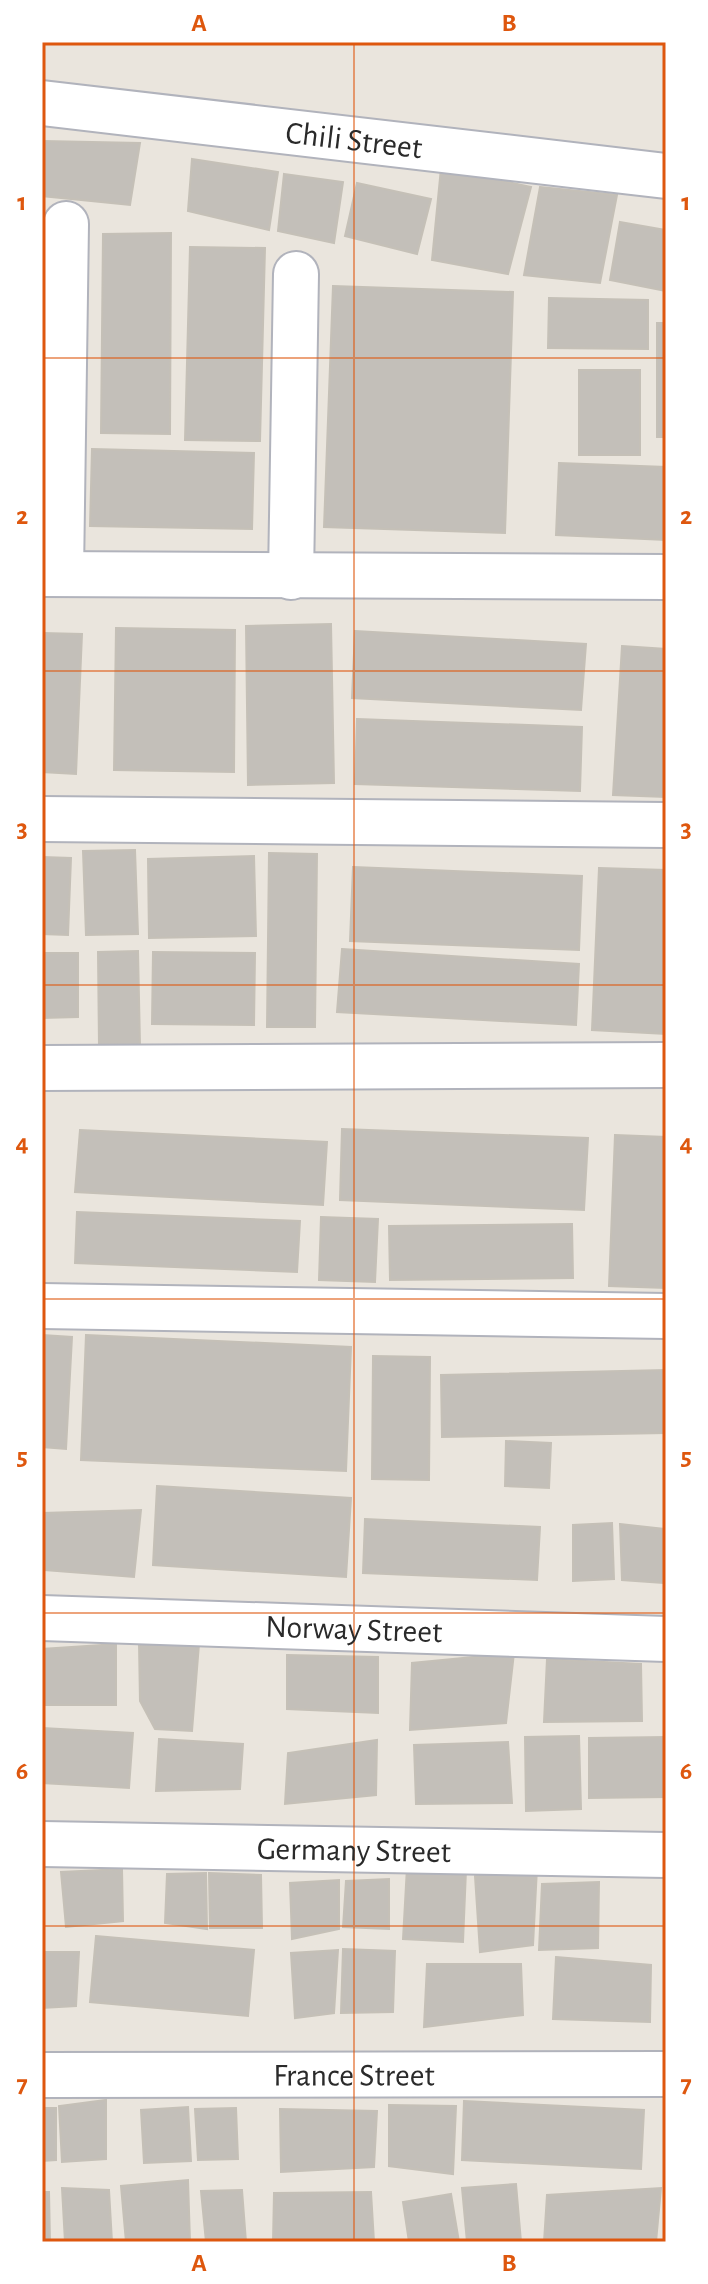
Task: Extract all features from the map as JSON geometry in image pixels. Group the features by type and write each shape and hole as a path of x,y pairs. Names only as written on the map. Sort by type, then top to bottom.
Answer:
{"street":[{"name":"Chili Street","path":"42,103 666,176"},
{"path":"66,224 52,574 666,577"},
{"path":"291,577 296,274"},
{"path":"42,819 666,825"},
{"path":"42,1068 666,1065"},
{"path":"42,1306 666,1316"},
{"name":"Norway Street","path":"42,1618 666,1639"},
{"name":"Germany Street","path":"42,1844 666,1855"},
{"name":"France Street","path":"42,2075 666,2074"}],"building":[{"path":"43,141 140,143 130,205 42,196"},
{"path":"192,159 278,172 269,230 188,211"},
{"path":"441,168 531,187 508,274 432,260"},
{"path":"284,174 343,182 334,243 278,231"},
{"path":"357,183 431,199 417,254 345,236"},
{"path":"540,187 617,195 600,283 524,275"},
{"path":"620,222 666,230 666,291 610,280"},
{"path":"171,233 170,434 101,433 103,234"},
{"path":"190,247 265,248 260,441 185,440"},
{"path":"333,286 513,292 505,533 324,527"},
{"path":"549,298 648,300 648,349 548,348"},
{"path":"657,323 666,323 666,437 657,437"},
{"path":"579,370 640,370 640,455 579,455"},
{"path":"92,449 254,453 252,529 90,526"},
{"path":"559,463 666,467 666,540 556,535"},
{"path":"331,624 334,783 248,785 246,626"},
{"path":"116,628 235,630 234,772 114,770"},
{"path":"355,631 586,644 581,710 352,698"},
{"path":"42,633 82,634 76,774 42,772"},
{"path":"622,646 666,649 666,797 613,795"},
{"path":"357,719 582,727 580,791 355,784"},
{"path":"135,850 138,934 86,935 83,851"},
{"path":"269,853 317,854 315,1027 267,1027"},
{"path":"254,856 256,936 149,938 148,859"},
{"path":"42,857 71,858 68,935 42,934"},
{"path":"353,867 582,876 579,950 350,941"},
{"path":"599,868 666,870 666,1034 592,1030"},
{"path":"342,949 579,964 576,1025 337,1012"},
{"path":"138,951 140,1046 99,1046 98,952"},
{"path":"153,952 255,953 254,1025 152,1024"},
{"path":"42,953 78,953 78,1017 42,1018"},
{"path":"342,1129 588,1138 584,1210 340,1200"},
{"path":"80,1130 327,1142 323,1205 75,1192"},
{"path":"615,1135 666,1137 666,1288 609,1286"},
{"path":"77,1212 300,1221 297,1272 75,1263"},
{"path":"321,1217 378,1219 375,1282 319,1280"},
{"path":"572,1224 573,1278 390,1280 389,1226"},
{"path":"42,1335 72,1337 66,1449 42,1447"},
{"path":"86,1335 351,1347 346,1471 81,1460"},
{"path":"373,1356 430,1357 429,1480 372,1479"},
{"path":"666,1370 666,1433 442,1437 441,1375"},
{"path":"506,1441 551,1443 549,1488 505,1486"},
{"path":"157,1486 351,1498 346,1577 153,1565"},
{"path":"141,1510 134,1577 45,1570 43,1513"},
{"path":"365,1519 540,1527 537,1580 363,1573"},
{"path":"612,1523 614,1579 573,1581 573,1525"},
{"path":"620,1524 664,1529 663,1583 622,1580"},
{"path":"139,1643 199,1644 192,1731 155,1729 140,1701"},
{"path":"116,1644 116,1705 42,1705 42,1649"},
{"path":"514,1653 506,1723 410,1730 412,1663"},
{"path":"287,1655 378,1657 378,1713 287,1709"},
{"path":"547,1659 641,1664 642,1721 544,1722"},
{"path":"42,1728 133,1733 129,1788 42,1783"},
{"path":"579,1736 581,1809 526,1811 525,1737"},
{"path":"666,1737 666,1797 589,1798 589,1738"},
{"path":"159,1739 243,1744 240,1789 156,1791"},
{"path":"377,1740 376,1795 285,1804 288,1753"},
{"path":"508,1742 512,1803 416,1804 414,1745"},
{"path":"407,1867 466,1870 463,1942 403,1939"},
{"path":"537,1868 533,1945 480,1952 475,1876"},
{"path":"122,1869 123,1921 66,1927 61,1872"},
{"path":"206,1873 207,1929 165,1923 167,1874"},
{"path":"209,1873 261,1875 262,1928 210,1928"},
{"path":"389,1879 389,1929 343,1927 346,1881"},
{"path":"339,1880 339,1929 292,1939 290,1883"},
{"path":"599,1882 598,1948 539,1950 542,1884"},
{"path":"96,1936 254,1950 248,2016 90,2002"},
{"path":"343,1949 395,1951 393,2012 341,2013"},
{"path":"338,1950 334,2013 295,2018 291,1953"},
{"path":"42,1952 79,1952 76,2006 42,2008"},
{"path":"556,1957 651,1965 650,2022 553,2019"},
{"path":"427,1964 521,1964 523,2015 424,2027"},
{"path":"106,2100 106,2159 62,2162 59,2106"},
{"path":"464,2101 644,2110 641,2169 462,2160"},
{"path":"389,2105 456,2106 453,2174 389,2166"},
{"path":"188,2107 191,2161 144,2163 141,2110"},
{"path":"42,2108 56,2108 56,2160 42,2161"},
{"path":"236,2108 238,2159 198,2160 195,2109"},
{"path":"280,2109 377,2111 374,2167 281,2172"},
{"path":"188,2180 190,2242 126,2242 121,2186"},
{"path":"516,2184 521,2242 467,2242 462,2188"},
{"path":"62,2188 109,2190 112,2242 65,2242"},
{"path":"661,2188 656,2242 544,2242 547,2195"},
{"path":"242,2190 246,2242 206,2242 201,2191"},
{"path":"42,2192 49,2192 50,2242 42,2242"},
{"path":"371,2192 374,2242 273,2242 274,2193"},
{"path":"451,2194 459,2242 409,2242 403,2202"}]}
